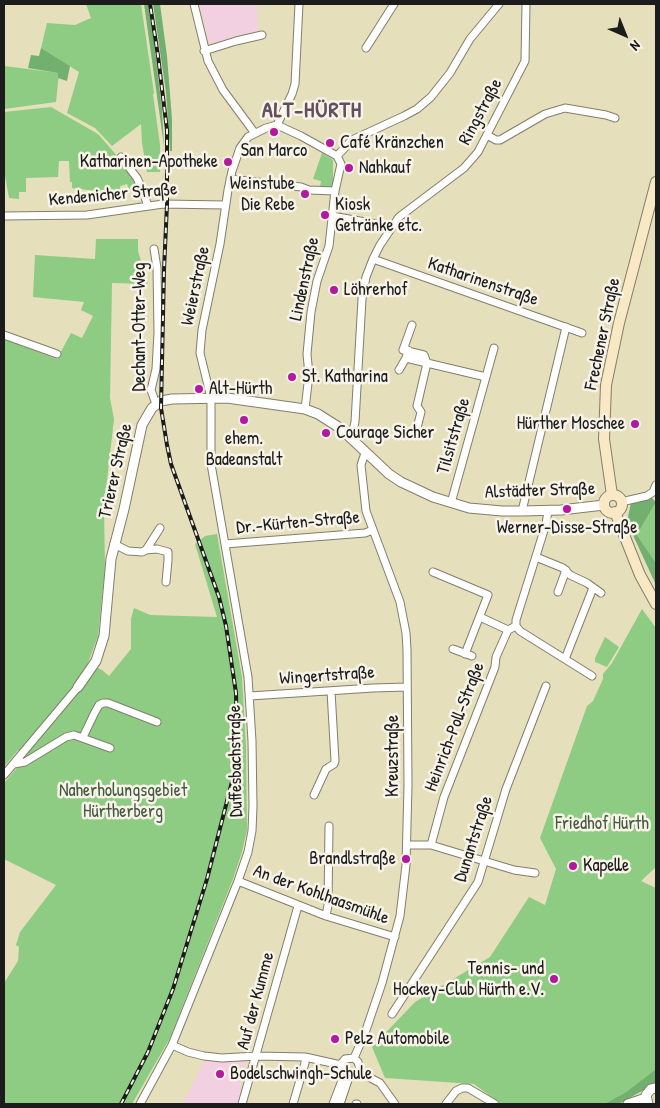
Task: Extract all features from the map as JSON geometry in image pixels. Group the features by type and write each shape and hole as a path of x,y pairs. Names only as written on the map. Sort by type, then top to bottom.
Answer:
{"main road":[{"name":"Frechener Straße","path":"612,495 604,439 606,386 619,323 656,182"},
{"path":"612,495 617,496 622,502 620,508 615,512 610,512 604,505 605,500 612,495"},
{"path":"615,512 640,575 656,604"}],"street":[{"path":"194,4 208,61 223,90 254,132 277,125 337,156 352,140 417,109 431,97 450,72 470,40 499,4"},
{"path":"277,125 295,84 299,4"},
{"path":"366,48 394,4"},
{"name":"Ringstraße","path":"348,436 353,430 355,422 362,299 366,277 373,259 390,228 404,211 464,168 478,152 525,61 526,4"},
{"path":"204,51 262,35"},
{"path":"487,135 500,140 545,114 565,108 615,118"},
{"name":"Weierstraße","path":"210,398 200,346 220,244 230,179 240,148 254,132"},
{"name":"Lindenstraße","path":"305,409 310,375 307,354 311,312 317,281 328,246 340,164 337,156"},
{"path":"120,157 137,178 148,206"},
{"path":"230,179 301,186 309,190 335,191"},
{"name":"Kendenicher Straße","path":"4,216 87,215 170,204 225,205"},
{"path":"332,216 390,228"},
{"name":"Dechant-Otter-Weg","path":"154,250 157,268 158,333 156,369 150,390 156,404"},
{"name":"Katharinenstraße","path":"373,259 582,334"},
{"path":"399,370 406,358 408,350 403,350 412,325"},
{"path":"522,511 566,327"},
{"path":"4,335 57,354"},
{"name":"Tilsitstraße","path":"451,504 494,348"},
{"name":"Tilsitstraße","path":"408,350 424,355 427,363"},
{"name":"Tilsitstraße","path":"406,358 486,377"},
{"path":"409,432 416,432 421,412 417,406 427,363"},
{"path":"156,404 172,399 210,398"},
{"name":"Alstädter Straße","path":"210,398 305,409 329,420 389,474 401,482 451,504 483,510 522,511 604,505"},
{"name":"Duffesbachstraße","path":"140,1104 172,1044 238,881 248,852 252,831 253,796 250,696 211,464 210,398"},
{"name":"Trierer Straße","path":"4,775 78,687 96,661 104,636 110,559 124,509 136,444 148,413 156,404"},
{"name":"Kreuzstraße","path":"354,1058 365,1033 382,983 395,937 403,892 407,845 409,747 407,650 403,616 400,602 366,511 362,471 362,460 365,453"},
{"name":"Alstädter Straße","path":"622,502 647,496 653,492 656,485"},
{"path":"548,510 546,524 516,620 516,626 520,631 564,660 592,676"},
{"path":"146,550 160,528"},
{"name":"Dr.-Kürten-Straße","path":"225,544 365,533 372,530"},
{"name":"Trierer Straße","path":"114,544 128,551 142,552 157,549 168,552 166,582"},
{"path":"536,557 566,570 570,575 601,593"},
{"path":"558,592 566,570"},
{"path":"433,572 488,595 468,655 453,649"},
{"path":"564,660 594,588"},
{"path":"480,617 508,630 516,626"},
{"name":"Heinrich-Poll-Straße","path":"431,845 453,769 495,667 496,657 508,630"},
{"name":"Dunantstraße","path":"392,1014 478,882 506,789 546,686"},
{"name":"Wingertstraße","path":"250,696 407,687"},
{"path":"314,796 326,769 334,764 335,761 331,691"},
{"path":"84,737 95,712 99,705 103,703 108,703 157,722"},
{"path":"14,764 25,762 66,737 74,735 84,737 110,748"},
{"path":"326,916 328,905 329,826"},
{"path":"407,845 431,845 483,862 535,873"},
{"name":"An der Kohlhaasmühle","path":"238,881 326,916 395,937"},
{"name":"Auf der Kumme","path":"242,1104 298,906"},
{"path":"172,1044 188,1052 204,1056 222,1058 257,1056 305,1057 341,1065"},
{"path":"293,1104 305,1057"},
{"path":"354,1058 359,1064 359,1072 355,1076 346,1076 342,1072 341,1065 345,1059 354,1058"},
{"path":"359,1072 380,1083 396,1104"},
{"path":"334,1104 346,1076"},
{"path":"340,1104 346,1076"},
{"path":"446,1104 456,1091 462,1088 468,1088 495,1104"},
{"path":"628,1104 647,1101 648,1092 656,1088"}],"shaded area":[{"path":"200,4 257,4 258,32 239,35 211,44 208,41"},
{"name":"Bodelschwingh-Schule","path":"205,1060 244,1061 246,1063 240,1084 244,1089 239,1104 183,1104"}],"green space":[{"path":"86,4 141,4 160,145 160,172 147,172 141,124 112,146 95,128 67,113 79,72 41,48 47,23 75,25 91,18"},
{"path":"144,4 148,4 154,42 162,109 164,146"},
{"path":"153,4 160,4 167,56 172,119 172,151 170,151 166,92"},
{"path":"41,48 70,66 67,81 58,78 58,73 28,68 31,55 39,56"},
{"path":"4,66 59,73 56,102 4,109"},
{"path":"51,107 98,134 133,174 140,188 130,191 127,184 120,186 121,193 117,193 116,197 98,199 96,191 72,188 69,161 59,161 58,177 26,178 26,192 19,192 19,199 9,198 4,170 4,112"},
{"path":"322,153 333,160 333,189 320,187 321,181 313,179"},
{"name":"Naherholungsgebiet Hürtherberg","path":"96,239 138,239 138,251 148,284 112,283 110,398 114,419 104,507 105,569 98,636 88,663 109,676 131,649 131,619 134,608 150,615 217,617 195,544 205,536 217,534 242,677 246,746 247,830 233,879 170,1038 132,1104 4,1104 4,983 18,961 19,947 16,945 20,932 56,885 4,859 4,783 27,756 18,750 4,767 4,339 57,359 71,333 82,338 93,316 81,310 84,302 33,297 35,255 95,259"},
{"path":"651,497 656,502 637,535 656,563 656,585 627,522 631,502"},
{"path":"656,502 656,563 637,535"},
{"name":"Tennis- und Hockey-Club Hürth e.V.","path":"642,609 656,628 656,867 641,881 656,888 656,1069 626,1092 604,1104 501,1104 474,1084 385,1078 372,1047 415,1002 490,957 529,897 545,905 556,869 540,838 587,706 593,701 603,679 603,674 612,663"},
{"path":"605,637 619,647 607,667 595,662"},
{"path":"656,1069 656,1083 619,1104 604,1104 626,1092"}],"railway":[{"path":"121,1104 148,1052 173,989 207,879 235,770 237,754 236,693 226,626 219,597 171,464 161,408 167,204 167,130 150,4"}],"place":[{"name":"San Marco","path":"274,132"},
{"name":"Café Kränzchen","path":"330,143"},
{"name":"Katharinen-Apotheke","path":"228,162"},
{"name":"Nahkauf","path":"349,168"},
{"name":"Weinstube Die Rebe","path":"305,194"},
{"name":"Kiosk Getränke etc.","path":"325,215"},
{"name":"Löhrerhof","path":"334,290"},
{"name":"St. Katharina","path":"292,377"},
{"name":"Alt-Hürth","path":"199,389"},
{"name":"ehem. Badeanstalt","path":"244,420"},
{"name":"Hürther Moschee","path":"635,424"},
{"name":"Courage Sicher","path":"326,433"},
{"name":"Werner-Disse-Straße","path":"567,509"},
{"name":"Brandlstraße","path":"406,859"},
{"name":"Kapelle","path":"573,866"},
{"name":"Tennis- und Hockey-Club Hürth e.V.","path":"554,979"},
{"name":"Pelz Automobile","path":"335,1039"},
{"name":"Bodelschwingh-Schule","path":"220,1074"}],"district":[{"name":"ALT-HÜRTH","path":"312,111"}],"park label":[{"name":"Friedhof Hürth","path":"602,824"}]}
